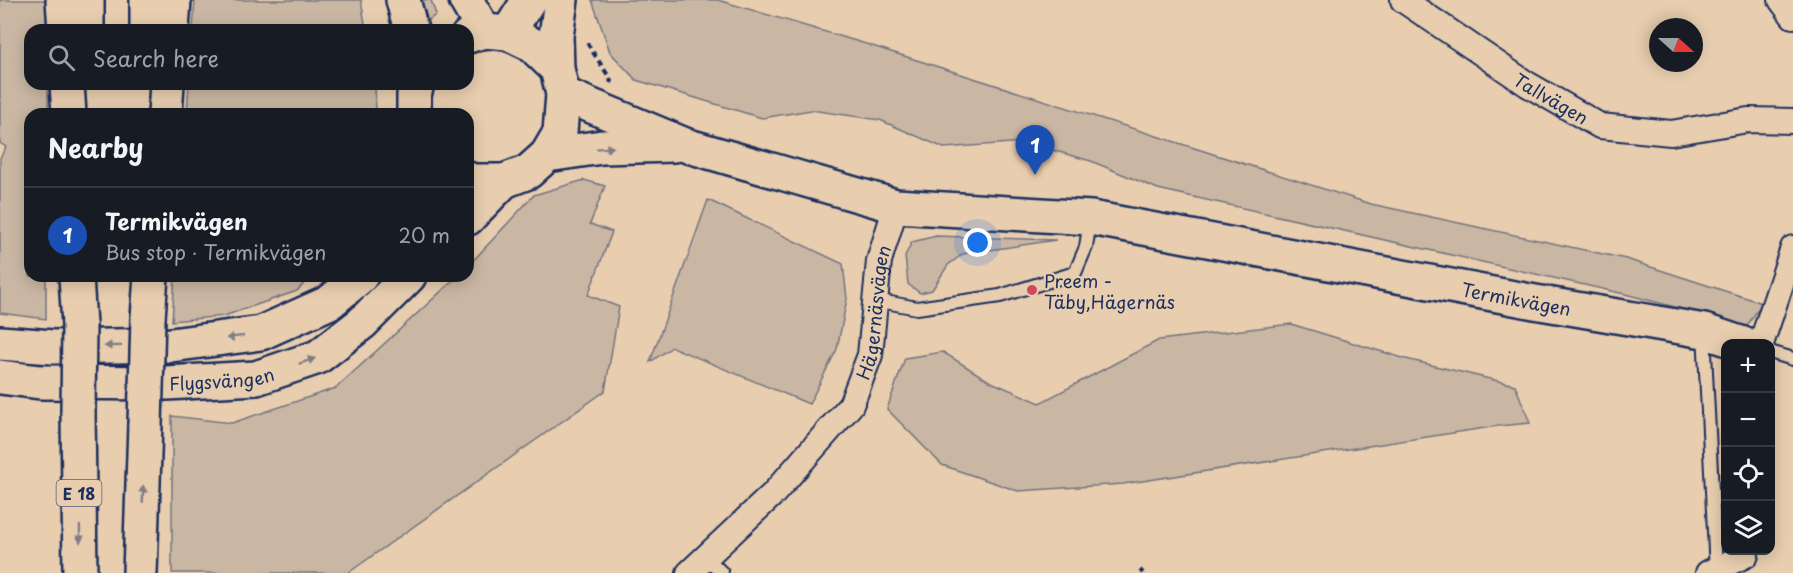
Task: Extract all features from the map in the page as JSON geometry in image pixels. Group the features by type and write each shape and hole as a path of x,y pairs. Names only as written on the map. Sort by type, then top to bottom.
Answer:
{"main road":[{"path":"63,0 65,24"},
{"path":"87,0 87,24"},
{"path":"147,0 147,24"},
{"path":"172,24 174,0"},
{"path":"404,0 410,24"},
{"path":"466,0 486,33 531,44 560,82 604,112 685,145 896,206"},
{"path":"486,33 529,0"},
{"path":"474,181 504,181 528,172 547,155 560,133 560,82 556,36 561,0"},
{"path":"67,90 69,108"},
{"path":"84,108 85,90"},
{"path":"147,90 147,108"},
{"path":"165,108 167,90"},
{"path":"414,108 415,90"},
{"path":"547,155 602,147 685,145"},
{"path":"474,212 504,181"},
{"name":"Termikvägen","path":"896,206 1091,218 1535,302 1704,331 1728,339"},
{"name":"E 18","path":"78,282 80,573"},
{"path":"141,573 150,282"},
{"name":"Flygsvängen","path":"0,343 53,347 171,345 261,333 330,302 354,282"},
{"name":"Flygsvängen","path":"0,377 40,382 167,383 256,378 318,357 362,322 403,282"}],"street":[{"name":"Tallvägen","path":"1403,0 1527,84 1600,126 1671,133 1748,120 1793,121"},
{"path":"1781,0 1793,16"},
{"name":"Hägernäsvägen","path":"706,568 851,405 870,355 879,261 896,206"},
{"path":"1763,339 1793,248"},
{"path":"1712,572 1746,559"}],"lane":[{"path":"875,300 917,308 1000,296 1075,273 1086,247 1091,218"},
{"path":"1704,331 1712,572"},
{"path":"1775,354 1793,359"}],"path":[{"path":"586,40 611,80 604,112"}],"shaded area":[{"path":"0,0 48,0 48,24 24,24 24,90 48,90 48,108 24,108 24,282 46,282 46,319 0,313 0,158 6,147 0,143"},
{"path":"195,0 361,0 365,24 193,24"},
{"path":"418,0 431,0 436,15 424,23"},
{"path":"592,0 718,0 866,44 1371,204 1626,259 1762,303 1747,326 1629,295 1158,189 1091,161 1024,142 944,148 880,120 811,110 762,118 636,80 610,52"},
{"path":"189,90 375,90 376,108 187,108"},
{"path":"584,180 605,186 590,224 612,232 588,295 619,307 605,391 348,573 172,573 172,416 232,423 336,388 451,282 474,282 474,260 534,195"},
{"path":"708,200 843,264 847,299 837,349 809,404 672,347 650,362"},
{"path":"936,236 1056,240 963,254 948,265 932,290 920,293 908,284 905,256 912,242"},
{"path":"175,282 305,282 297,291 224,316 172,321"},
{"path":"1291,324 1406,359 1515,385 1530,423 1123,484 1018,491 942,465 887,409 905,358 943,352 989,381 1040,403 1159,340"}],"place":[{"name":"Termikvägen","path":"1035,175"},
{"name":"Preem - Täby,Hägernäs","path":"1032,290"}]}
